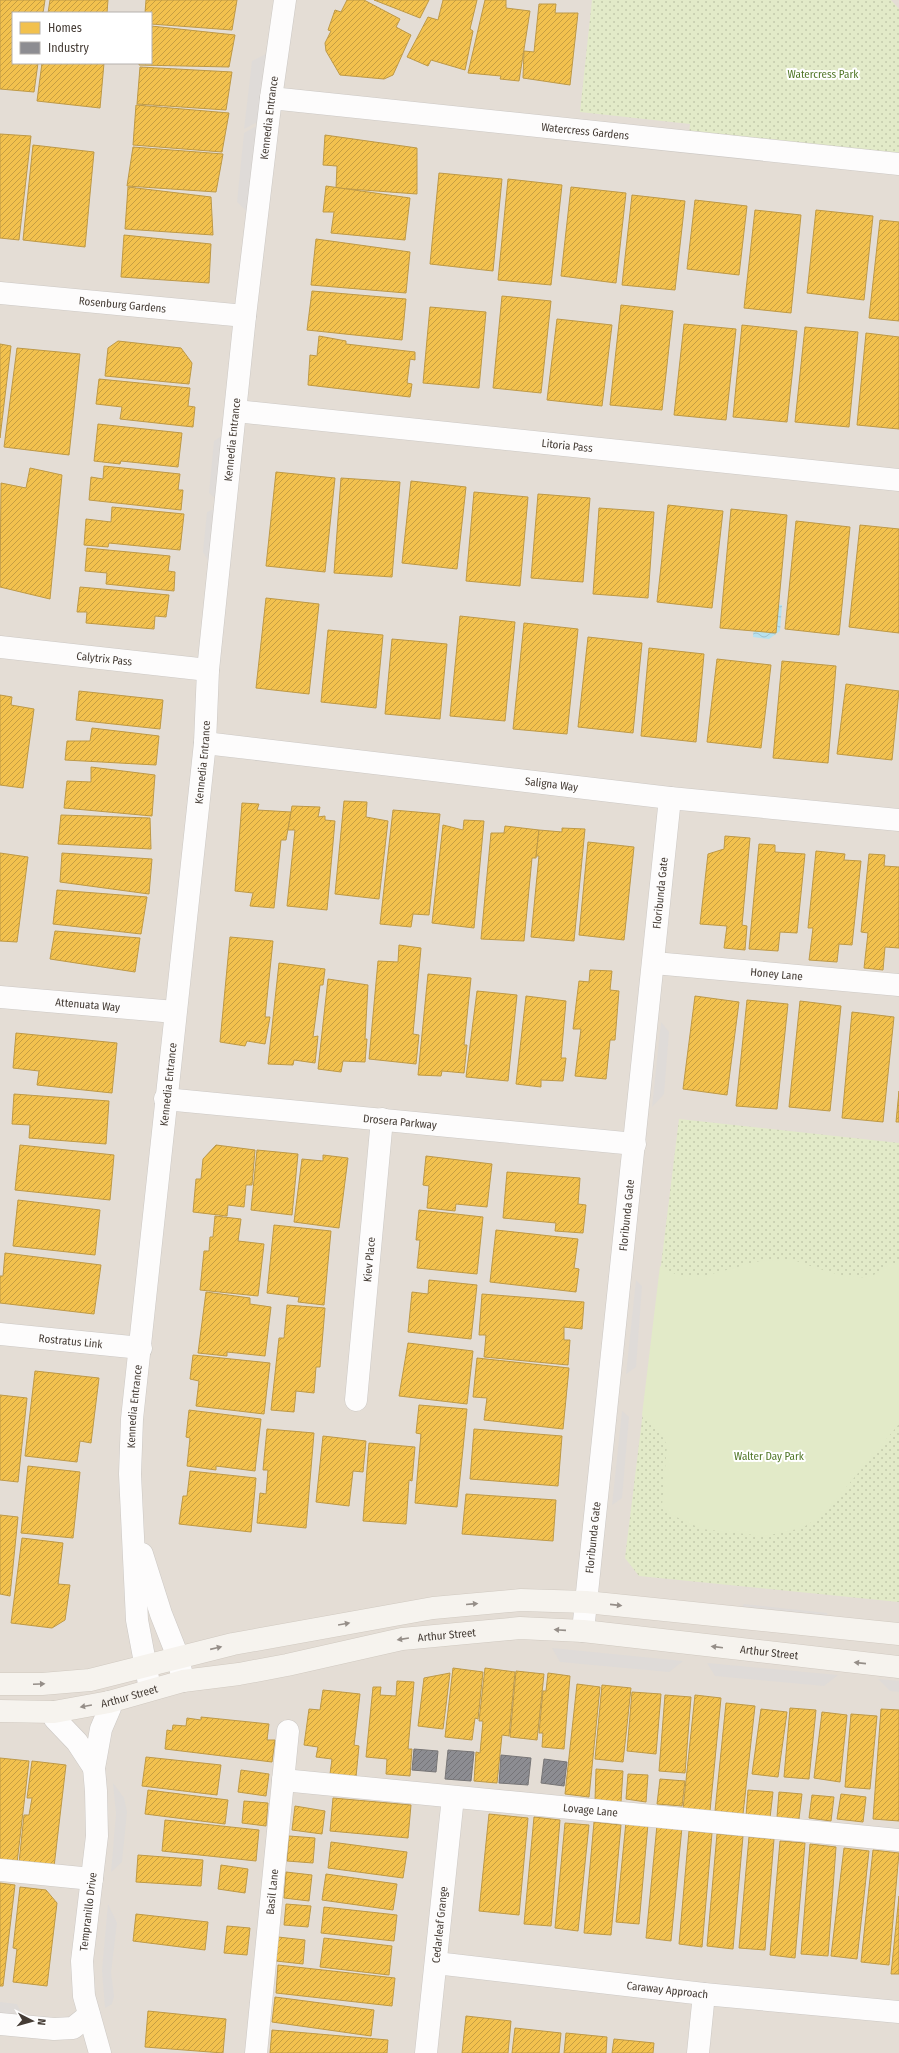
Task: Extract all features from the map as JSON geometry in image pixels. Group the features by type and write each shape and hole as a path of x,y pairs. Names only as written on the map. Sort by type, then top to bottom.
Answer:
{"street":[{"name":"Kennedia Entrance","path":"150,1689 137,1620 130,1474 132,1419 141,1348 165,1099 205,743 208,670 245,316 271,98 285,0"},
{"name":"Watercress Gardens","path":"271,98 899,164"},
{"name":"Rosenburg Gardens","path":"0,293 245,316"},
{"name":"Litoria Pass","path":"236,411 899,480"},
{"name":"Calytrix Pass","path":"0,648 208,670"},
{"name":"Saligna Way","path":"205,743 670,798 899,820"},
{"name":"Floribunda Gate","path":"584,1631 670,798"},
{"name":"Honey Lane","path":"654,962 899,985"},
{"name":"Attenuata Way","path":"0,997 175,1012"},
{"name":"Drosera Parkway","path":"165,1099 382,1118 635,1144"},
{"name":"Kiev Place","path":"356,1400 382,1118"},
{"name":"Rostratus Link","path":"0,1334 141,1348"},
{"name":"Kennedia Entrance","path":"132,1524 161,1614 178,1657 183,1681"},
{"path":"0,1684 42,1684 90,1680 233,1644 433,1608 521,1600 586,1602 899,1634"},
{"name":"Arthur Street","path":"0,1711 54,1712 109,1702 150,1689 183,1681 239,1674 287,1665 402,1639 520,1628 584,1631 899,1667"},
{"name":"Tempranillo Drive","path":"100,2053 84,1996 82,1960 97,1836 94,1768 101,1729 110,1708 109,1702"},
{"name":"Tempranillo Drive","path":"54,1712 55,1719 77,1742 94,1768"},
{"name":"Basil Lane","path":"256,2053 288,1731"},
{"name":"Lovage Lane","path":"283,1780 899,1840"},
{"name":"Cedarleaf Grange","path":"426,2053 453,1797"},
{"path":"0,1870 92,1879"},
{"name":"Caraway Approach","path":"436,1963 704,1994 899,2012"},
{"path":"698,2053 704,1994"},
{"path":"0,2024 54,2029 73,2028 89,2015"}],"shaded area":[{"path":"0,0 899,0 899,2053 0,2053"},
{"path":"274,50 265,118 244,129 252,61"},
{"path":"265,121 254,219 237,202 244,133"},
{"path":"231,430 224,505 209,493 214,441"},
{"path":"224,505 217,575 203,552 207,512"},
{"path":"661,1022 669,1032 664,1094 652,1107"},
{"path":"636,1280 642,1286 636,1367 626,1374"},
{"path":"622,1411 629,1417 622,1498 612,1505"},
{"path":"744,1604 827,1613 828,1622 736,1615"},
{"path":"552,1648 683,1661 669,1672 560,1662"},
{"path":"707,1663 838,1675 824,1686 715,1676"},
{"path":"878,1679 899,1681 899,1692 890,1691"},
{"path":"113,1783 124,1798 127,1812 122,1862 111,1872 116,1814"},
{"path":"108,1904 117,1923 111,1972 114,1996 112,2004 105,2008 102,1970"},
{"path":"0,2002 17,2004 27,2024 0,2021"}],"green space":[{"name":"Watercress Park","path":"592,0 891,0 899,9 899,156 689,135 690,124 580,112"},
{"name":"Walter Day Park","path":"679,1119 899,1143 899,1602 639,1576 625,1558"},
{"path":"790,1259 837,1274 856,1277 871,1276 889,1265 899,1263 899,1424 823,1515 802,1528 765,1536 702,1529 672,1515 662,1506 667,1445 658,1429 642,1415 660,1266 679,1276 704,1276 760,1261"}],"water":[{"path":"767,604 782,605 780,631 769,639 753,637 754,622"}],"building: Homes":[{"path":"0,0 45,0 43,12 12,12 12,64 38,64 34,92 0,89"},
{"path":"50,0 108,0 107,12 48,12"},
{"path":"146,0 237,0 232,30 152,24 152,12 145,12"},
{"path":"347,0 364,0 400,19 396,27 411,35 393,75 384,79 340,75 326,51 325,43 331,31 328,30 335,10 341,12"},
{"path":"374,0 429,0 420,18"},
{"path":"443,0 477,0 470,29 473,31 465,70 431,60 428,66 407,57 428,17 438,20"},
{"path":"485,0 506,0 506,8 530,11 519,81 500,79 501,76 468,73"},
{"path":"539,4 556,4 555,13 578,13 570,85 523,78 524,51 534,52"},
{"path":"152,26 235,35 229,67 139,65 152,64"},
{"path":"42,64 104,64 100,108 37,101"},
{"path":"140,67 232,72 226,110 137,104"},
{"path":"136,105 229,113 222,152 133,145"},
{"path":"0,134 31,136 19,240 0,238"},
{"path":"325,135 417,148 417,194 336,188 337,166 323,165"},
{"path":"33,145 94,152 85,247 23,240"},
{"path":"133,147 223,154 216,192 127,186"},
{"path":"439,173 502,179 493,271 430,264"},
{"path":"508,179 562,185 551,285 498,280"},
{"path":"326,186 410,198 405,240 331,233 334,212 323,212"},
{"path":"128,187 211,197 213,235 125,229"},
{"path":"571,187 626,193 616,283 561,276"},
{"path":"632,195 685,201 675,290 622,285"},
{"path":"695,200 747,206 739,275 687,269"},
{"path":"755,210 801,215 791,313 744,308"},
{"path":"816,210 873,216 864,300 807,293"},
{"path":"880,220 899,222 899,321 869,318"},
{"path":"124,235 211,244 209,283 121,277"},
{"path":"316,239 410,252 406,293 311,285"},
{"path":"312,291 406,299 402,340 307,330"},
{"path":"502,296 551,301 541,393 493,388"},
{"path":"621,305 673,311 662,410 610,405"},
{"path":"430,307 486,312 479,388 423,383"},
{"path":"557,319 612,325 602,406 547,400"},
{"path":"684,324 736,329 726,420 674,415"},
{"path":"742,325 797,331 787,422 733,417"},
{"path":"805,327 858,332 849,427 795,422"},
{"path":"866,333 899,337 899,429 857,425"},
{"path":"319,336 346,341 346,344 415,352 415,360 410,359 407,383 412,384 410,397 308,385 310,355 317,356"},
{"path":"118,341 181,348 192,363 189,384 105,376 108,348"},
{"path":"0,344 11,346 0,438"},
{"path":"17,348 80,354 69,455 4,447"},
{"path":"99,379 190,388 188,406 195,407 193,427 120,419 122,407 96,404"},
{"path":"98,424 182,433 178,467 121,461 120,464 94,461"},
{"path":"104,466 180,474 178,490 183,490 181,510 89,500 91,477 103,479"},
{"path":"30,468 62,475 50,599 0,587 1,483 26,488"},
{"path":"276,472 335,478 325,572 266,566"},
{"path":"341,478 400,482 392,577 334,573"},
{"path":"411,481 466,487 457,569 402,563"},
{"path":"474,492 528,497 520,586 466,581"},
{"path":"538,494 590,498 583,582 531,578"},
{"path":"668,505 723,511 712,608 657,602"},
{"path":"112,507 184,514 180,550 109,543 108,547 84,545 86,519 111,522"},
{"path":"599,508 654,512 648,598 593,594"},
{"path":"731,509 787,515 776,633 720,628"},
{"path":"796,521 850,527 839,635 785,629"},
{"path":"860,525 899,529 899,633 849,627"},
{"path":"87,548 170,556 168,571 175,572 174,591 106,584 107,573 85,571"},
{"path":"80,587 169,595 166,617 155,616 154,629 86,623 87,612 77,612"},
{"path":"266,598 319,604 309,694 256,688"},
{"path":"460,616 515,622 505,721 450,716"},
{"path":"524,623 578,629 567,734 513,729"},
{"path":"328,630 383,635 376,708 321,702"},
{"path":"588,637 642,643 633,733 578,727"},
{"path":"392,639 447,644 440,719 385,714"},
{"path":"649,648 704,654 696,742 641,736"},
{"path":"717,659 771,665 761,748 707,742"},
{"path":"782,661 836,666 828,763 773,758"},
{"path":"846,684 899,691 892,760 837,754"},
{"path":"79,691 163,700 160,729 76,720"},
{"path":"0,695 12,697 11,705 34,709 23,788 0,785"},
{"path":"92,728 159,736 156,765 65,760 67,741 90,741"},
{"path":"91,767 155,775 152,816 64,808 67,781 91,782"},
{"path":"344,801 367,802 366,817 388,821 379,899 335,894"},
{"path":"242,803 259,804 257,810 291,812 286,840 281,840 274,908 250,906 253,893 235,891"},
{"path":"292,806 320,807 318,817 325,816 325,820 335,821 327,910 287,906 295,830 288,830"},
{"path":"393,810 440,814 429,915 413,914 411,927 380,924"},
{"path":"61,815 150,818 151,849 58,844"},
{"path":"464,820 484,821 474,928 432,923 443,825 463,830"},
{"path":"505,826 539,830 536,858 532,858 524,941 481,939 491,833 504,833"},
{"path":"562,828 585,829 574,941 531,937 539,856 536,856 539,830 562,832"},
{"path":"725,836 750,838 742,925 747,926 745,950 724,948 727,926 700,924 708,854 724,849"},
{"path":"588,842 634,847 624,940 579,935"},
{"path":"759,844 775,845 775,852 805,854 797,933 780,932 778,951 749,949"},
{"path":"816,851 845,854 844,860 861,861 852,945 839,944 837,962 809,960 813,928 808,928"},
{"path":"0,853 28,857 17,942 0,941"},
{"path":"62,853 152,859 149,894 60,882"},
{"path":"869,854 885,855 884,866 899,867 899,948 885,947 883,970 864,968 868,933 861,932"},
{"path":"57,890 147,897 141,934 53,924"},
{"path":"55,931 140,938 135,972 50,959"},
{"path":"230,937 273,941 265,1017 270,1017 265,1044 247,1041 245,1046 220,1042"},
{"path":"399,945 421,948 413,1034 419,1035 416,1064 369,1059 378,961 398,962"},
{"path":"279,963 325,969 323,985 320,985 313,1037 318,1036 315,1063 294,1060 293,1065 268,1064"},
{"path":"590,970 612,971 610,990 619,991 615,1040 610,1040 606,1079 575,1076 581,1029 573,1029 579,981 589,982"},
{"path":"428,974 471,978 464,1045 467,1045 464,1073 442,1071 441,1076 418,1075"},
{"path":"328,979 368,985 365,1062 343,1061 341,1072 318,1069"},
{"path":"477,991 517,995 508,1081 466,1077"},
{"path":"526,996 566,1001 561,1058 566,1058 563,1081 541,1080 541,1087 516,1084"},
{"path":"695,996 739,1002 727,1095 683,1089"},
{"path":"747,1000 788,1004 777,1109 736,1106"},
{"path":"800,1001 841,1006 830,1111 789,1107"},
{"path":"852,1012 894,1017 883,1122 842,1118"},
{"path":"16,1033 117,1043 112,1093 37,1085 39,1071 13,1068"},
{"path":"899,1091 899,1122 896,1122"},
{"path":"14,1094 109,1101 106,1144 29,1138 30,1125 12,1124"},
{"path":"20,1145 114,1155 110,1200 15,1190"},
{"path":"216,1145 255,1150 252,1185 246,1185 244,1207 228,1205 227,1216 193,1212 196,1179 201,1179 203,1159"},
{"path":"257,1150 298,1154 292,1215 251,1210"},
{"path":"323,1155 348,1158 339,1228 294,1222 302,1159 323,1161"},
{"path":"426,1156 492,1164 487,1207 456,1204 455,1211 427,1208 429,1186 423,1185"},
{"path":"507,1172 580,1178 578,1204 586,1205 583,1233 555,1231 556,1223 503,1218"},
{"path":"18,1200 100,1210 95,1255 13,1246"},
{"path":"419,1210 483,1217 477,1274 417,1268 420,1240 416,1240"},
{"path":"215,1216 241,1219 238,1241 264,1244 258,1296 200,1290 204,1251 209,1251 210,1237 213,1237"},
{"path":"274,1225 331,1231 324,1305 298,1302 299,1297 267,1293"},
{"path":"496,1230 578,1239 574,1268 579,1269 576,1292 490,1282"},
{"path":"5,1253 101,1265 94,1314 0,1303 0,1276 3,1276"},
{"path":"429,1280 477,1285 471,1339 408,1332 412,1292 428,1294"},
{"path":"206,1292 250,1298 250,1304 271,1307 265,1356 227,1352 227,1356 198,1353"},
{"path":"482,1294 584,1302 582,1329 564,1327 564,1340 570,1340 568,1365 484,1357 486,1335 479,1335"},
{"path":"287,1305 325,1308 320,1367 316,1367 314,1393 296,1391 294,1412 271,1410 279,1338 284,1338"},
{"path":"408,1343 473,1351 467,1404 399,1396"},
{"path":"193,1355 270,1363 264,1414 196,1406 199,1381 190,1379"},
{"path":"477,1358 569,1368 563,1429 484,1420 487,1398 473,1397"},
{"path":"35,1371 99,1378 91,1443 80,1441 77,1462 25,1456"},
{"path":"0,1395 27,1398 18,1482 0,1480"},
{"path":"419,1405 467,1409 457,1507 415,1503 421,1434 416,1433"},
{"path":"189,1410 261,1419 255,1471 216,1466 216,1470 187,1466 190,1438 186,1437"},
{"path":"267,1429 314,1433 306,1528 257,1523 260,1493 266,1494 268,1470 263,1470"},
{"path":"474,1429 562,1436 558,1486 470,1479"},
{"path":"323,1436 366,1441 363,1472 353,1471 349,1506 316,1502"},
{"path":"369,1443 415,1447 412,1481 409,1480 406,1524 363,1521"},
{"path":"28,1466 80,1472 73,1538 21,1533"},
{"path":"190,1471 256,1478 251,1532 179,1524 183,1496 187,1496"},
{"path":"466,1494 556,1500 553,1541 462,1534"},
{"path":"0,1515 18,1517 10,1596 0,1594"},
{"path":"22,1538 63,1543 58,1584 70,1585 65,1620 52,1628 11,1623"},
{"path":"453,1668 483,1672 478,1719 475,1718 472,1740 445,1737"},
{"path":"485,1668 515,1672 509,1736 502,1735 497,1783 474,1781 476,1752 480,1753 483,1721 479,1721"},
{"path":"516,1671 544,1674 537,1740 510,1737"},
{"path":"450,1673 443,1729 418,1726 424,1678"},
{"path":"548,1673 570,1676 564,1749 542,1747 543,1733 539,1733 543,1691 546,1691"},
{"path":"397,1681 414,1682 408,1749 412,1749 410,1776 386,1774 387,1759 366,1757 373,1687 381,1687 380,1695 396,1696"},
{"path":"577,1684 600,1687 589,1797 565,1794"},
{"path":"602,1685 631,1688 623,1762 595,1759"},
{"path":"323,1690 360,1694 354,1745 359,1746 356,1777 330,1774 332,1759 316,1757 318,1747 304,1745 309,1709 320,1710"},
{"path":"632,1692 661,1694 656,1754 627,1751"},
{"path":"665,1695 691,1697 685,1773 659,1771"},
{"path":"695,1695 721,1698 710,1811 683,1809"},
{"path":"726,1703 755,1706 743,1814 715,1811"},
{"path":"790,1708 816,1710 809,1779 784,1777"},
{"path":"761,1709 787,1712 778,1777 752,1774"},
{"path":"881,1709 899,1710 899,1821 873,1819"},
{"path":"822,1712 847,1715 840,1782 814,1778"},
{"path":"851,1714 877,1716 870,1789 845,1787"},
{"path":"201,1717 269,1724 267,1740 275,1740 272,1762 165,1749 167,1730 172,1731 173,1725 186,1726 187,1718 201,1720"},
{"path":"146,1757 221,1765 217,1795 142,1786"},
{"path":"0,1758 29,1761 17,1863 0,1861"},
{"path":"32,1761 66,1765 54,1867 19,1863 24,1815 29,1815 32,1798 27,1798"},
{"path":"596,1769 623,1771 621,1802 595,1801"},
{"path":"241,1770 269,1774 266,1796 238,1792"},
{"path":"628,1774 648,1775 646,1802 626,1799"},
{"path":"660,1779 685,1781 682,1806 657,1804"},
{"path":"148,1790 228,1800 225,1824 145,1814"},
{"path":"748,1790 773,1792 770,1818 746,1816"},
{"path":"779,1792 802,1794 799,1819 777,1817"},
{"path":"841,1794 866,1797 863,1822 837,1819"},
{"path":"812,1795 834,1797 831,1821 809,1818"},
{"path":"333,1798 411,1805 408,1838 330,1831"},
{"path":"244,1801 268,1803 266,1826 242,1823"},
{"path":"295,1806 325,1811 322,1834 292,1830"},
{"path":"489,1814 528,1818 519,1915 479,1911"},
{"path":"534,1817 560,1820 551,1926 524,1924"},
{"path":"165,1820 259,1830 256,1861 162,1851"},
{"path":"594,1822 621,1825 611,1935 584,1933"},
{"path":"626,1822 648,1824 639,1924 616,1922"},
{"path":"565,1823 589,1825 578,1931 555,1928"},
{"path":"657,1825 682,1827 671,1941 646,1938"},
{"path":"689,1831 712,1833 702,1947 679,1944"},
{"path":"717,1834 743,1836 733,1949 707,1946"},
{"path":"289,1836 315,1838 313,1863 287,1861"},
{"path":"749,1837 774,1839 765,1950 739,1948"},
{"path":"780,1841 805,1843 795,1958 770,1955"},
{"path":"331,1842 407,1852 403,1878 328,1868"},
{"path":"810,1844 836,1847 828,1956 801,1954"},
{"path":"844,1848 869,1851 857,1959 831,1956"},
{"path":"873,1850 899,1853 889,1965 861,1962"},
{"path":"138,1855 203,1860 201,1886 136,1882"},
{"path":"221,1865 248,1869 245,1893 218,1889"},
{"path":"286,1872 312,1875 309,1901 284,1898"},
{"path":"326,1874 397,1884 393,1910 322,1900"},
{"path":"0,1883 15,1885 3,1986 0,1986"},
{"path":"20,1887 46,1890 57,1903 47,1986 13,1982 17,1949 13,1948"},
{"path":"899,1896 899,1974 891,1974"},
{"path":"286,1904 311,1906 308,1927 284,1925"},
{"path":"324,1907 397,1915 394,1941 321,1933"},
{"path":"136,1914 208,1922 205,1950 133,1941"},
{"path":"227,1926 250,1928 247,1955 224,1953"},
{"path":"278,1937 305,1940 303,1964 276,1961"},
{"path":"324,1938 392,1946 389,1975 320,1967"},
{"path":"278,1965 395,1978 392,2006 276,1993"},
{"path":"275,1997 374,2010 371,2036 272,2022"},
{"path":"148,2011 226,2019 223,2053 145,2047"},
{"path":"466,2016 511,2021 508,2053 462,2053"},
{"path":"515,2028 561,2033 559,2053 512,2053"},
{"path":"272,2030 388,2040 387,2053 270,2053"},
{"path":"566,2033 607,2037 606,2053 564,2053"},
{"path":"614,2039 654,2043 653,2053 612,2053"}],"building: Industry":[{"path":"414,1749 438,1751 436,1772 412,1770"},
{"path":"448,1750 474,1752 471,1781 445,1779"},
{"path":"501,1755 531,1758 528,1785 499,1783"},
{"path":"544,1759 567,1762 564,1786 541,1783"}]}
